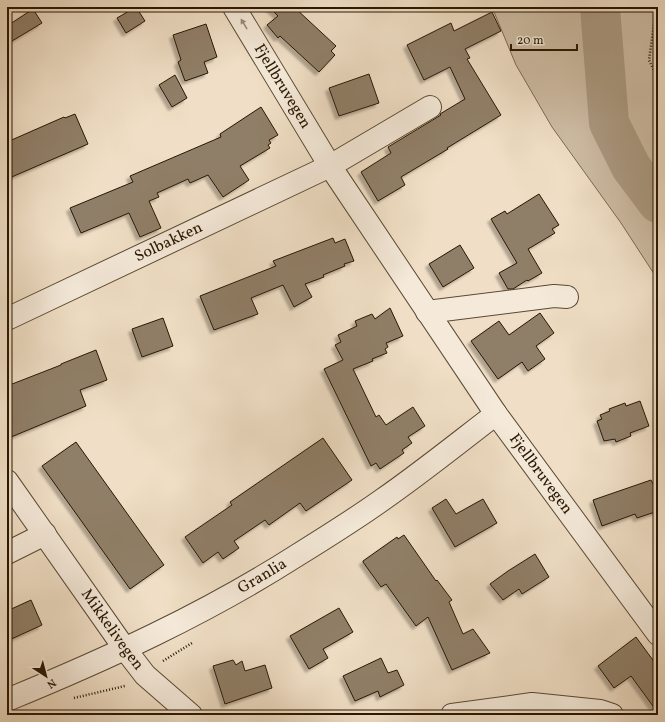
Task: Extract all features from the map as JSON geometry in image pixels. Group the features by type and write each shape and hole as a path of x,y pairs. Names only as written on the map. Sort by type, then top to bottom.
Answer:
{"street":[{"name":"Fjellbruvegen","path":"234,7 330,166 427,312 496,414 658,634"},
{"path":"330,166 430,107"},
{"name":"Solbakken","path":"7,319 330,166"},
{"path":"427,312 554,296 567,297"},
{"name":"Granlia","path":"7,700 75,672 125,649 209,607 296,557 382,500 496,414"},
{"name":"Mikkelivegen","path":"7,481 125,649 145,675 191,715"},
{"path":"7,553 45,534"},
{"path":"452,715 532,704 600,711 612,715"}],"path":[{"path":"656,7 649,60 658,79"}],"shaded area":[{"path":"492,7 658,7 658,280 621,223 552,127 516,65"}],"building":[{"path":"136,7 145,21 126,33 117,18"},
{"path":"269,7 294,7 336,46 331,51 335,55 319,72 280,36 278,38 267,25 278,16"},
{"path":"33,9 42,23 7,44 7,26"},
{"path":"492,12 501,31 465,49 470,58 467,59 501,115 401,177 405,185 378,201 361,172 391,153 388,147 465,99 450,67 424,80 407,45 451,23 454,31"},
{"path":"206,24 217,57 204,62 208,73 185,81 178,62 181,60 173,35"},
{"path":"369,74 379,103 339,116 329,88"},
{"path":"175,75 187,98 172,107 159,85"},
{"path":"261,107 278,135 269,140 271,143 268,145 270,148 240,166 249,180 223,197 208,175 190,183 188,179 157,193 159,197 149,201 161,228 140,237 129,213 81,233 70,208 133,182 130,176 221,137 220,134"},
{"path":"75,114 88,144 7,179 7,142 64,117 65,118"},
{"path":"539,194 559,225 552,229 555,233 528,249 542,273 513,289 508,289 499,273 517,263 491,219 505,211 507,214"},
{"path":"333,238 335,243 345,239 354,261 344,264 345,266 323,275 324,277 305,284 312,297 294,307 283,285 251,298 258,314 214,330 200,296 276,266 273,261"},
{"path":"460,245 474,268 443,287 429,264"},
{"path":"390,308 403,336 386,343 388,347 385,349 387,353 372,359 373,361 353,369 376,417 379,415 386,425 413,407 425,426 408,437 412,443 402,450 404,453 380,469 376,463 371,466 324,369 343,360 335,345 341,342 338,335 357,326 355,321 372,314 375,319"},
{"path":"540,313 554,333 536,346 545,359 528,371 522,362 498,379 471,341 499,321 509,335"},
{"path":"163,318 173,346 142,357 132,329"},
{"path":"96,350 107,380 80,390 86,406 11,437 7,427 7,386"},
{"path":"640,401 649,426 630,433 631,436 616,442 615,439 604,441 597,421 602,419 600,415 610,411 609,409 625,403 626,406"},
{"path":"323,438 352,480 306,511 300,503 269,525 265,520 234,541 239,548 223,559 218,552 203,563 185,537 232,505 230,502"},
{"path":"76,442 164,565 130,589 42,466"},
{"path":"651,480 653,484 658,482 658,511 637,518 635,514 602,526 593,500"},
{"path":"446,499 456,514 483,499 497,523 455,547 432,508"},
{"path":"404,535 436,581 437,580 452,600 449,602 463,634 473,629 490,653 452,670 428,617 416,626 386,584 381,587 363,561 397,537 398,539"},
{"path":"535,554 549,577 522,594 519,589 503,600 490,584"},
{"path":"31,600 42,625 7,641 7,611"},
{"path":"339,608 353,632 323,649 328,658 309,669 290,636"},
{"path":"636,637 658,667 658,713 631,676 614,688 598,666"},
{"path":"381,658 388,673 397,670 404,685 380,697 378,691 355,701 343,676"},
{"path":"233,660 236,665 242,661 245,671 265,665 272,688 225,704 213,666"}],"waterway":[{"path":"600,7 609,123 631,167 658,203"}]}
